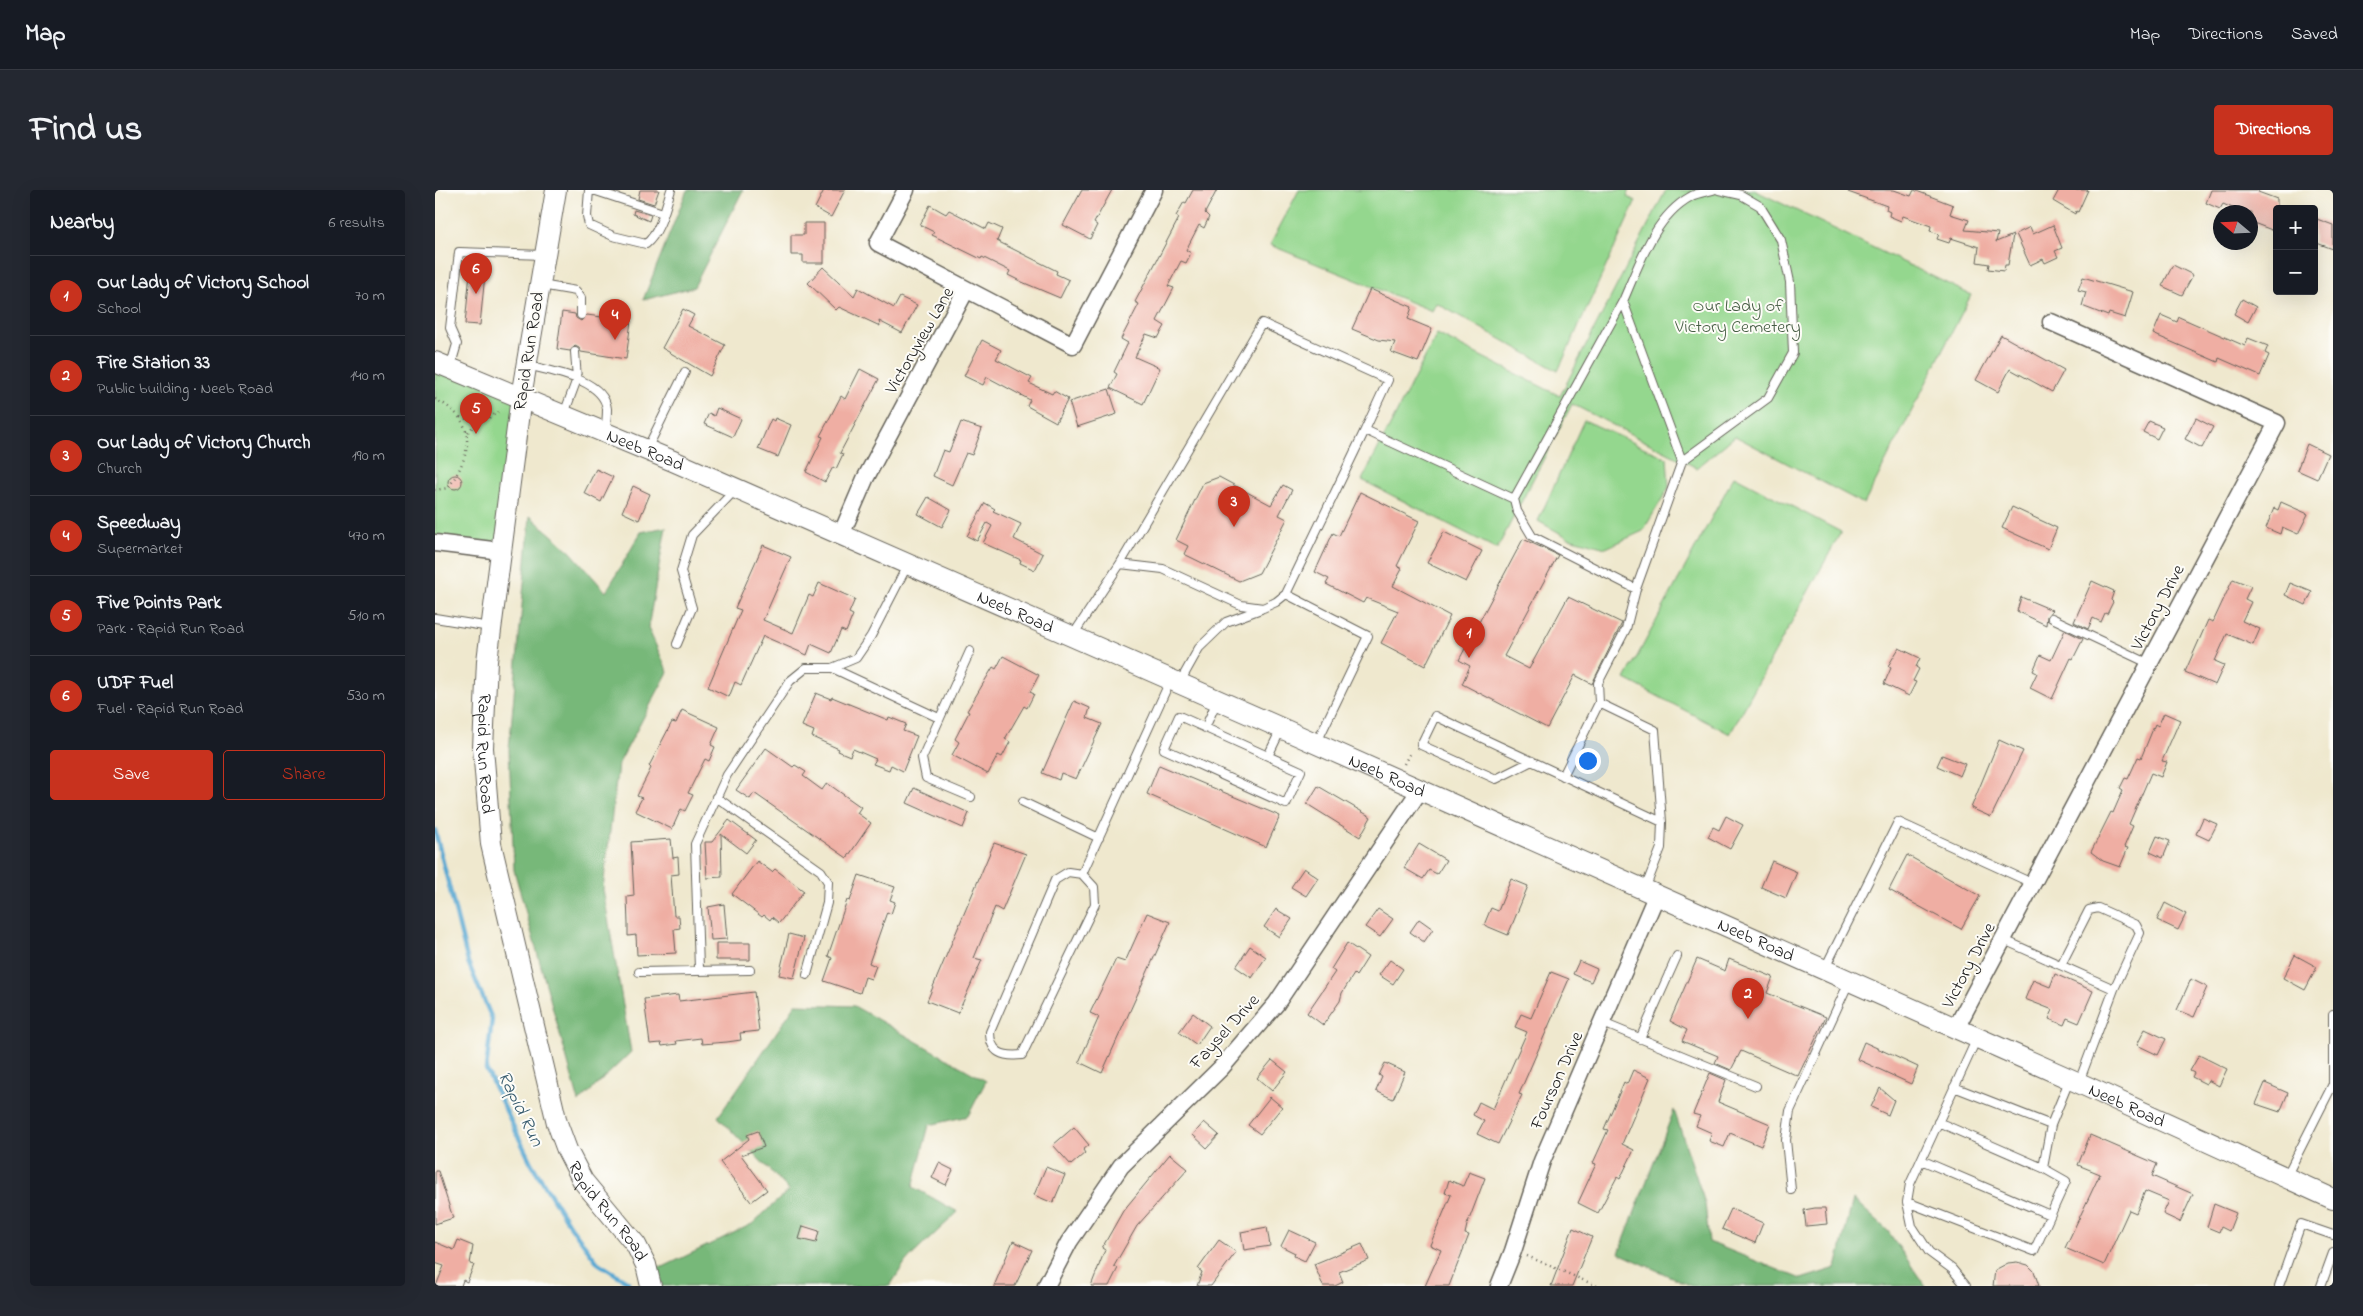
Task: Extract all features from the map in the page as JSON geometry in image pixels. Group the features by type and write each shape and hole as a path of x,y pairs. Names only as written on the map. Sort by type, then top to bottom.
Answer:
{"street":[{"name":"Rapid Run Road","path":"556,190 543,254 521,397 491,627 483,740 491,844 524,976 557,1123 567,1150 583,1181 636,1245 646,1265 651,1286"},
{"path":"906,190 878,244 967,290"},
{"name":"Victoryview Lane","path":"841,534 865,479 967,290 1073,344 1154,190"},
{"name":"Victory Drive","path":"1956,1028 2277,423 2051,322"},
{"name":"Neeb Road","path":"443,365 564,414 841,534 1651,891 1849,982 2075,1081 2333,1200"},
{"path":"435,543 501,551"},
{"name":"Faysel Drive","path":"1046,1286 1069,1242 1121,1166 1221,1068 1275,1004 1419,790"},
{"name":"Fourson Drive","path":"1499,1286 1513,1251 1542,1161 1603,1023 1651,891"}],"lane":[{"path":"663,214 591,190 587,216 589,225 620,238 646,244 653,238 663,214 671,190"},
{"path":"1636,589 1532,536 1517,511 1514,499 1623,301 1647,246 1668,215 1690,196 1713,190"},
{"path":"1563,776 1599,703 1599,683 1626,629 1636,589 1682,461 1768,398 1793,353 1790,282 1781,240 1760,206 1741,194 1719,190"},
{"path":"443,365 457,344 450,328 459,252 543,254"},
{"path":"539,284 576,291 581,298 581,315"},
{"path":"1623,301 1682,461"},
{"path":"1072,636 1120,564 1262,323 1389,380 1286,594 1276,602 1226,622 1199,648 1175,681 1082,874"},
{"path":"564,414 577,380 575,352"},
{"path":"527,364 588,383 602,395 607,408 605,432"},
{"path":"647,450 685,372"},
{"path":"1365,430 1514,499"},
{"path":"677,644 692,608 681,570 693,535 737,489"},
{"path":"699,969 695,844 727,775 790,681 806,668 831,668 856,658 871,636 908,564"},
{"path":"1120,564 1163,569 1241,605 1263,608"},
{"path":"1286,594 1368,636 1316,744"},
{"path":"435,618 491,627"},
{"path":"2052,618 2150,664"},
{"path":"970,651 922,758 926,778 971,797"},
{"path":"831,668 939,718"},
{"path":"1205,728 1217,700"},
{"path":"1599,703 1655,730 1662,822 1661,848 1651,891"},
{"path":"1179,716 1268,756 1301,771 1286,804 1164,749 1179,716"},
{"path":"1532,762 1496,779 1421,745 1435,716 1662,822"},
{"path":"1268,756 1281,728"},
{"path":"716,797 821,871 828,882 827,902 807,975"},
{"path":"1023,802 1099,838"},
{"path":"1824,970 1898,822 2034,884"},
{"path":"1068,872 1082,874 1094,887 1095,904 1022,1055 1011,1056 996,1050 990,1043 990,1032 1055,880 1068,872"},
{"path":"2043,1168 2051,1125 2075,1081 2140,933 2136,925 2121,918 2098,908 2089,910 2061,965"},
{"path":"2004,940 2114,989"},
{"path":"1640,1039 1677,956"},
{"path":"639,972 699,969 750,970"},
{"path":"1791,1190 1786,1140 1790,1111 1849,982"},
{"path":"2286,1177 2333,1084 2333,1015"},
{"path":"1603,1023 1756,1086"},
{"path":"1966,1286 1952,1269 1929,1252 1912,1226 1907,1202 1910,1184 1977,1038"},
{"path":"1954,1087 2051,1125"},
{"path":"1907,1202 2034,1250 2066,1181 2043,1168 1938,1122"},
{"path":"1921,1160 2050,1215"},
{"path":"2279,1286 2301,1224 2333,1235"},
{"path":"2321,1286 2333,1253"}],"path":[{"path":"435,399 448,405 459,416 468,432 467,451 461,471 448,488 435,490"},
{"path":"468,432 477,422 490,418 498,412"},
{"path":"459,416 477,422"},
{"path":"1403,768 1411,750"},
{"path":"1513,1251 1597,1286"}],"green space":[{"path":"687,190 743,190 694,287 643,300"},
{"path":"1299,190 1630,190 1627,197 1636,201 1558,371 1436,303 1432,311 1270,245"},
{"name":"Our Lady of Victory Cemetery","path":"1666,190 1754,190 1971,295 1864,504 1735,436 1697,468 1572,404 1497,549 1362,480 1437,334 1560,396"},
{"path":"435,362 521,397 501,551 435,543"},
{"path":"1584,420 1667,458 1669,487 1643,531 1606,548 1569,538 1538,521"},
{"path":"1734,476 1841,532 1730,734 1625,679"},
{"path":"530,516 570,551 606,592 641,532 666,527 648,628 668,672 618,765 603,889 631,1052 579,1102 514,870 509,750"},
{"path":"796,1004 854,1006 986,1081 968,1116 929,1125 913,1187 958,1212 906,1261 890,1286 651,1286 646,1265 663,1267 752,1224 789,1190 718,1117"},
{"path":"1674,1110 1705,1203 1709,1242 1801,1279 1836,1268 1853,1199 1888,1231 1925,1286 1691,1286 1619,1253"}],"building":[{"path":"640,190 659,190 654,204 638,199"},
{"path":"824,190 845,190 831,217 815,208"},
{"path":"1082,190 1112,190 1094,223 1097,225 1090,239 1063,225"},
{"path":"1193,190 1217,190 1205,213 1209,217 1204,228 1199,225 1186,250 1191,253 1186,263 1181,261 1168,286 1174,288 1157,321 1165,326 1158,338 1146,334 1135,357 1160,368 1143,404 1110,388 1117,374 1114,372 1128,343 1121,339 1139,304 1135,302 1179,218 1176,216"},
{"path":"1848,190 1894,190 1911,196 1914,190 1953,205 1950,214 1969,220 1965,230 1998,233 1996,242 2013,235 2008,265 2005,265 2004,271 1988,269 1989,264 1977,262 1979,247 1951,238 1949,243 1937,239 1939,234 1930,231 1931,226 1903,216 1901,221 1889,216 1890,212 1886,210 1887,206 1848,192"},
{"path":"2059,190 2088,190 2078,212 2076,211 2075,214 2053,201"},
{"path":"2211,190 2259,190 2258,192 2277,199 2277,205 2273,205 2273,230 2258,225 2258,205 2223,204 2213,206 2206,203"},
{"path":"930,205 946,214 949,210 986,229 989,223 1002,229 997,241 1057,271 1056,274 1069,280 1060,298 1022,282 1008,275 1010,271 932,235 934,232 920,225"},
{"path":"634,210 651,215 649,221 633,214"},
{"path":"2318,219 2333,225 2333,249 2318,243"},
{"path":"804,223 824,223 824,263 803,263 803,255 791,255 791,235 804,235"},
{"path":"2053,225 2062,248 2055,251 2058,257 2045,263 2043,259 2030,265 2016,234 2030,227 2033,234"},
{"path":"471,263 486,264 480,325 465,324"},
{"path":"2173,265 2193,275 2182,295 2162,286"},
{"path":"823,267 854,296 858,288 894,308 900,297 917,305 902,333 879,321 880,326 839,307 836,310 808,283"},
{"path":"2083,277 2133,292 2125,318 2109,313 2108,316 2082,306 2086,292 2078,290"},
{"path":"1370,289 1412,307 1408,319 1432,329 1418,362 1391,352 1395,342 1379,340 1352,329"},
{"path":"2242,299 2256,307 2248,322 2234,314"},
{"path":"683,309 694,315 688,326 725,345 710,376 662,348"},
{"path":"610,310 632,313 626,359 581,352 575,346 570,351 557,349 562,312 575,314 576,318 581,321 587,315 609,318"},
{"path":"2161,315 2177,322 2179,317 2245,346 2248,338 2268,346 2265,353 2269,355 2260,376 2219,358 2218,362 2153,334"},
{"path":"2001,335 2064,370 2052,392 2010,369 1998,392 1976,380"},
{"path":"982,340 1001,350 996,359 1032,378 1029,383 1052,394 1054,391 1068,399 1056,422 1027,406 1030,400 987,377 983,385 964,376"},
{"path":"860,369 879,379 840,453 843,454 836,469 833,467 825,482 806,472 823,437 820,436 841,396 845,399"},
{"path":"1109,389 1117,414 1077,427 1069,402"},
{"path":"717,408 741,419 733,437 704,424 709,413 714,416"},
{"path":"775,418 791,425 778,457 758,449 771,419 774,421"},
{"path":"2196,418 2213,427 2202,448 2185,439"},
{"path":"2149,421 2163,427 2157,439 2143,432"},
{"path":"961,422 982,429 972,455 966,453 952,485 933,476 943,450 949,452"},
{"path":"2307,444 2328,454 2317,479 2297,470"},
{"path":"596,469 613,477 601,502 584,493"},
{"path":"455,475 460,477 462,482 460,487 455,489 450,487 448,482 450,477"},
{"path":"1219,477 1271,505 1283,485 1292,490 1279,515 1287,519 1259,573 1239,581 1184,554 1188,546 1176,540 1203,483"},
{"path":"633,486 650,494 639,520 622,512"},
{"path":"1360,492 1419,521 1397,566 1402,569 1393,586 1450,616 1425,666 1381,643 1398,611 1366,598 1363,603 1326,584 1329,579 1315,572 1333,533 1339,536"},
{"path":"928,497 951,510 942,527 918,514"},
{"path":"2281,502 2308,514 2298,534 2282,527 2280,534 2266,528 2274,508 2278,510"},
{"path":"985,503 995,509 993,511 1021,524 1014,539 1043,554 1035,570 1020,563 1021,560 983,543 992,526 987,523 977,541 967,536"},
{"path":"2012,507 2057,528 2048,549 2002,528"},
{"path":"1444,532 1482,551 1466,582 1427,563"},
{"path":"1523,539 1558,555 1504,656 1529,669 1568,597 1622,623 1592,684 1575,675 1547,728 1462,684 1470,666 1459,660"},
{"path":"763,545 791,557 763,620 793,633 809,595 813,597 819,583 855,599 849,613 853,615 846,632 841,630 831,653 811,644 807,655 763,636 741,685 735,682 729,697 708,687 741,610 735,608"},
{"path":"2233,579 2251,586 2245,599 2251,602 2242,621 2260,629 2253,645 2227,634 2215,661 2224,665 2215,685 2185,672 2208,620 2213,622"},
{"path":"2092,581 2114,591 2111,600 2113,602 2107,614 2105,613 2101,622 2093,618 2088,629 2074,622"},
{"path":"2290,583 2312,592 2306,605 2285,595"},
{"path":"2021,597 2052,610 2047,616 2046,625 2017,611"},
{"path":"2065,630 2083,639 2073,659 2071,658 2052,699 2030,688 2037,673 2033,671 2040,655 2051,660"},
{"path":"1899,648 1920,658 1916,667 1919,669 1913,681 1916,682 1909,696 1884,684 1891,668 1888,666"},
{"path":"1003,656 1039,675 1030,692 1034,694 1027,708 1024,706 1005,739 1010,742 1002,757 998,755 988,774 952,755 959,742 955,739 969,712 967,711 993,667 996,669"},
{"path":"816,693 831,699 832,697 888,720 889,717 906,724 903,731 917,736 903,771 891,765 889,770 873,764 876,759 853,749 850,756 812,737 814,731 802,726"},
{"path":"1074,701 1090,708 1087,718 1102,724 1076,779 1061,773 1059,780 1042,773"},
{"path":"682,710 719,727 711,745 715,747 709,761 705,759 688,793 693,795 685,811 681,809 672,829 635,811 642,798 637,796 651,768 649,766 672,722 676,723"},
{"path":"2164,713 2180,720 2162,761 2167,762 2161,777 2151,773 2129,824 2133,826 2124,847 2128,848 2120,867 2103,861 2091,852 2111,812 2113,813 2123,790 2120,788 2125,778 2128,779 2138,757 2141,758 2155,724 2158,726"},
{"path":"1999,740 2023,751 1991,817 1971,808"},
{"path":"766,748 793,767 795,765 806,772 803,776 822,790 827,783 861,807 857,813 871,823 847,858 754,793 750,799 736,790"},
{"path":"1942,755 1965,764 1960,776 1937,766"},
{"path":"1159,765 1280,816 1266,847 1147,794"},
{"path":"1318,786 1371,817 1360,837 1307,804"},
{"path":"914,788 969,813 963,828 907,803"},
{"path":"1726,816 1743,825 1730,849 1708,837 1713,827 1719,830"},
{"path":"2203,818 2217,824 2209,840 2196,834"},
{"path":"729,820 756,840 746,853 721,834 722,877 707,878 705,842 712,842"},
{"path":"2157,836 2170,841 2163,858 2150,852"},
{"path":"671,839 673,858 678,857 679,874 671,875 674,916 679,916 680,928 674,929 676,953 637,955 636,935 628,936 627,897 634,896 631,842"},
{"path":"994,843 1026,854 1002,911 995,907 974,958 982,960 958,1013 927,1001"},
{"path":"1419,844 1446,860 1437,874 1429,870 1423,879 1404,868"},
{"path":"1907,855 1980,896 1961,929 1889,890"},
{"path":"757,861 772,872 775,869 804,891 779,923 772,917 770,920 764,915 762,917 732,894"},
{"path":"1772,861 1797,872 1786,898 1761,887"},
{"path":"1304,868 1318,878 1306,896 1291,887"},
{"path":"859,875 895,887 890,900 895,902 891,914 887,912 869,963 876,966 871,979 865,977 860,993 824,981 832,958 828,956 847,900 850,901"},
{"path":"1511,879 1528,886 1508,935 1484,925 1491,908 1498,911"},
{"path":"2165,903 2186,914 2178,930 2157,920"},
{"path":"724,904 727,939 711,940 708,907"},
{"path":"1276,909 1292,919 1279,937 1264,927"},
{"path":"1378,909 1393,919 1380,937 1365,927"},
{"path":"1147,913 1170,922 1102,1073 1079,1062 1099,1017 1090,1013 1116,959 1125,962"},
{"path":"1419,919 1433,929 1424,942 1410,932"},
{"path":"789,934 804,938 794,978 779,975"},
{"path":"716,943 750,943 750,960 716,960"},
{"path":"1347,943 1368,957 1356,976 1354,974 1342,993 1340,1001 1323,1025 1307,1013 1335,972 1331,969"},
{"path":"1250,946 1266,957 1252,978 1236,967"},
{"path":"2295,955 2317,967 2305,990 2283,978"},
{"path":"1697,959 1725,971 1729,959 1773,977 1767,993 1826,1017 1798,1076 1741,1051 1731,1070 1715,1063 1718,1056 1682,1041 1687,1030 1670,1021"},
{"path":"1390,960 1403,969 1393,984 1379,975"},
{"path":"1579,961 1597,969 1591,982 1573,974"},
{"path":"1551,972 1569,979 1519,1094 1522,1095 1498,1144 1477,1134 1484,1121 1473,1115 1479,1102 1493,1109 1527,1032 1515,1027 1521,1014 1531,1018"},
{"path":"2055,974 2093,991 2079,1023 2067,1018 2064,1025 2049,1019 2053,1010 2025,999 2033,980 2050,987"},
{"path":"2191,979 2207,987 2194,1017 2177,1010"},
{"path":"754,992 759,1031 740,1033 741,1040 702,1044 701,1038 676,1041 677,1044 662,1046 661,1043 650,1044 644,999 678,995 679,1001"},
{"path":"1193,1013 1210,1026 1197,1045 1179,1032"},
{"path":"2145,1029 2166,1039 2158,1055 2137,1045"},
{"path":"1864,1042 1918,1067 1911,1084 1857,1059"},
{"path":"2199,1055 2227,1069 2219,1086 2208,1080 2206,1084 2192,1077 2194,1073 2190,1071"},
{"path":"1272,1060 1287,1072 1272,1091 1257,1078"},
{"path":"1385,1063 1405,1072 1393,1099 1376,1091 1382,1077 1379,1075"},
{"path":"1633,1070 1650,1078 1622,1144 1634,1150 1620,1179 1617,1177 1598,1213 1578,1203 1596,1164 1593,1163 1608,1130 1604,1129 1624,1082 1627,1084"},
{"path":"1710,1073 1726,1080 1718,1102 1770,1124 1761,1146 1730,1133 1724,1147 1709,1141 1712,1133 1696,1126 1700,1116 1693,1114"},
{"path":"2265,1083 2288,1093 2280,1112 2256,1104"},
{"path":"1880,1088 1894,1100 1888,1115 1871,1107"},
{"path":"1270,1097 1282,1107 1260,1134 1248,1125"},
{"path":"1204,1122 1219,1135 1207,1148 1193,1135"},
{"path":"1074,1127 1089,1145 1083,1150 1085,1153 1071,1165 1053,1145"},
{"path":"758,1131 764,1147 741,1155 767,1190 751,1202 720,1162 749,1139 747,1135"},
{"path":"2090,1135 2157,1164 2152,1176 2193,1194 2180,1222 2163,1214 2169,1201 2145,1191 2136,1213 2129,1210 2104,1265 2065,1248 2100,1174 2078,1165"},
{"path":"1170,1154 1188,1169 1137,1226 1114,1266 1118,1268 1109,1286 1091,1286 1105,1250 1102,1248 1123,1211"},
{"path":"939,1163 953,1170 946,1185 932,1178"},
{"path":"1046,1167 1065,1175 1053,1203 1034,1195"},
{"path":"435,1171 438,1171 453,1218 435,1224"},
{"path":"1469,1172 1485,1178 1467,1225 1465,1234 1469,1235 1449,1286 1425,1286 1441,1250 1430,1245 1451,1195 1445,1193 1449,1180 1463,1186"},
{"path":"2214,1204 2236,1213 2229,1231 2221,1227 2219,1232 2207,1227"},
{"path":"1825,1208 1827,1224 1806,1226 1804,1210"},
{"path":"1731,1209 1763,1223 1755,1243 1722,1229"},
{"path":"803,1226 819,1231 816,1243 799,1239"},
{"path":"1267,1227 1270,1246 1244,1250 1241,1232"},
{"path":"1573,1228 1592,1237 1572,1286 1551,1286"},
{"path":"1289,1230 1315,1242 1305,1261 1294,1256 1295,1253 1281,1246"},
{"path":"458,1240 473,1246 470,1264 474,1265 467,1282 463,1280 461,1286 436,1286 444,1266 435,1263 435,1242 454,1250"},
{"path":"1219,1240 1236,1252 1211,1286 1197,1286 1202,1272 1198,1269"},
{"path":"1013,1241 1032,1250 1015,1286 994,1286"},
{"path":"1362,1244 1369,1260 1339,1272 1343,1282 1335,1286 1323,1286 1314,1264"},
{"path":"2017,1262 2028,1265 2034,1271 2039,1286 1993,1286 1995,1270 2008,1263"}],"waterway":[{"name":"Rapid Run","path":"435,830 468,962 492,1019 486,1069 531,1163 568,1223 598,1263 628,1282"}],"place":[{"name":"UDF Fuel","path":"476,294"},
{"name":"Speedway","path":"615,340"},
{"name":"Five Points Park","path":"476,434"},
{"name":"Our Lady of Victory Church","path":"1234,527"},
{"name":"Our Lady of Victory School","path":"1469,658"},
{"name":"Fire Station 33","path":"1748,1019"}]}
